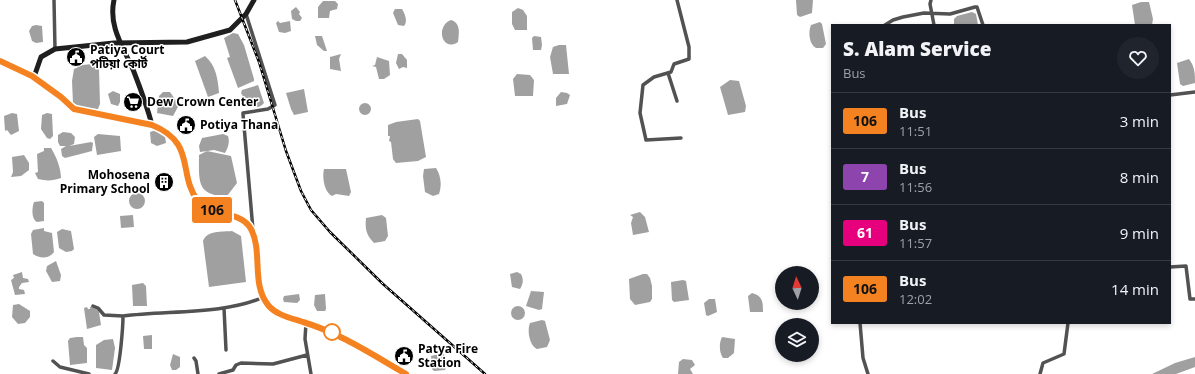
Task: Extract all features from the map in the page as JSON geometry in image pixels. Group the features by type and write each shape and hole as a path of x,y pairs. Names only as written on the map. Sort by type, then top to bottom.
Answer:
{"highway":[{"path":"0,61 34,77 61,97 74,109 161,128 181,149 192,192 199,203 209,209 242,220 250,226 253,235 257,268 264,298 268,306 279,314 325,328 406,374"}],"street":[{"path":"54,0 55,49"},
{"path":"114,0 112,9 115,33 146,102 152,125"},
{"path":"34,77 41,58 55,49 120,42 188,42 230,30 246,14 254,0"},
{"path":"677,0 690,54 689,59 674,64 674,68 668,73 654,77 642,86 640,114 646,140 681,138"},
{"path":"932,0 934,24"},
{"path":"887,24 903,17 932,13 950,14 978,7 983,24"},
{"path":"246,14 275,105 268,109 243,114 253,235"},
{"path":"668,73 677,101"},
{"path":"1171,95 1195,92"},
{"path":"1171,267 1186,266 1190,299 1195,299"},
{"path":"92,306 98,308 104,315 123,316 151,312 224,308 247,305 264,298"},
{"path":"224,308 226,350"},
{"path":"114,374 118,370 120,344 123,333 123,316"},
{"path":"306,323 304,333 311,374"},
{"path":"860,324 863,358 868,374"},
{"path":"1040,374 1043,363 1064,354 1068,324"},
{"path":"219,374 233,370 236,365 273,364 307,355"},
{"path":"194,358 196,361 198,374"},
{"path":"53,361 60,367 89,374"}],"shaded area":[{"path":"796,0 813,0 812,13 800,17 797,15"},
{"path":"323,1 335,1 338,4 337,9 330,11 329,18 318,18 318,7"},
{"path":"1141,2 1149,2 1153,19 1152,24 1135,24 1132,5"},
{"path":"296,7 302,18 300,21 292,19 291,11"},
{"path":"518,8 523,10 527,16 527,30 515,30 512,24 512,12"},
{"path":"395,9 402,9 406,20 404,26 398,25 393,13"},
{"path":"972,12 976,14 978,24 954,24 954,19 957,16"},
{"path":"451,20 458,26 458,42 448,44 442,37 442,32 446,23"},
{"path":"278,21 280,23 290,21 291,31 285,33 279,32 276,23"},
{"path":"820,22 822,24 826,44 823,48 816,48 812,44 810,31 811,25"},
{"path":"32,26 42,26 43,42 36,43 32,41 29,31"},
{"path":"233,33 238,34 244,45 254,79 254,81 238,88 227,58 230,57 224,38"},
{"path":"315,36 322,36 327,51 324,51 317,45"},
{"path":"534,36 541,37 541,50 533,50 532,38"},
{"path":"566,45 569,74 553,74 550,57 553,47"},
{"path":"341,54 339,59 341,71 330,69 330,57"},
{"path":"398,54 402,54 407,60 407,68 403,67 399,69 396,63"},
{"path":"205,56 214,68 219,93 208,97 195,61"},
{"path":"377,57 389,61 390,75 384,79 379,79 376,67 372,66 375,65"},
{"path":"1189,59 1194,68 1195,83 1183,86 1180,84 1177,63"},
{"path":"92,64 98,66 99,69 100,104 98,109 83,108 73,103 72,81 74,69 83,65"},
{"path":"517,74 530,75 534,80 533,96 515,96 513,79"},
{"path":"730,80 739,81 746,106 745,112 728,115 720,87"},
{"path":"258,85 264,103 257,107 249,106 241,93 242,90"},
{"path":"304,89 308,112 294,115 286,93"},
{"path":"113,91 120,94 120,102 118,106 111,104 108,94"},
{"path":"163,92 170,92 179,105 173,116 157,113 159,96"},
{"path":"561,92 570,95 567,104 556,106 556,98"},
{"path":"367,103 370,104 370,114 363,115 360,114 359,107 360,104"},
{"path":"12,113 17,114 19,131 11,135 7,130 5,131 4,116"},
{"path":"47,113 52,114 53,136 50,139 47,138 41,129 42,115"},
{"path":"418,119 420,121 426,157 418,161 396,163 393,159 391,142 389,141 390,136 388,136 388,125 396,122"},
{"path":"156,130 165,136 166,143 157,146 151,143 150,132"},
{"path":"63,132 71,133 75,137 74,144 69,146 91,142 93,143 92,151 65,158 62,156 61,149 66,146 60,146 58,142 58,135"},
{"path":"98,134 120,136 121,151 97,155 94,137"},
{"path":"223,134 229,138 225,153 214,150 200,152 199,146 202,138"},
{"path":"44,148 51,148 53,151 59,166 61,178 55,180 38,179 35,173 38,172 37,154 44,151"},
{"path":"207,151 231,156 237,183 227,196 210,193 201,185 199,155"},
{"path":"24,155 29,163 29,170 21,176 11,177 13,172 12,157"},
{"path":"436,168 440,177 440,187 439,194 433,196 425,192 423,176 424,169"},
{"path":"324,169 346,169 351,192 349,196 336,194 332,196 329,194 324,184"},
{"path":"137,193 143,195 145,201 143,207 137,209 131,207 129,201 131,195"},
{"path":"42,201 44,203 44,221 37,222 33,216 33,204 34,202"},
{"path":"640,212 645,217 649,232 633,235 631,223 633,217 630,215"},
{"path":"133,215 134,227 121,228 120,216"},
{"path":"382,215 386,218 388,236 385,241 374,243 367,232 366,218"},
{"path":"44,228 44,231 52,233 54,252 50,256 41,257 33,254 31,234 33,230"},
{"path":"62,229 71,231 74,249 72,251 66,252 59,248 57,232"},
{"path":"232,231 241,236 246,282 209,287 203,241 205,237 211,233"},
{"path":"56,261 61,275 60,281 52,282 46,271 47,266"},
{"path":"22,272 23,278 28,279 29,282 22,283 19,287 19,289 24,290 25,294 15,295 11,280 14,278 13,275"},
{"path":"517,272 521,274 523,278 520,289 512,287 510,274"},
{"path":"647,274 650,278 652,286 652,299 650,302 635,305 630,299 629,279"},
{"path":"686,281 689,300 674,302 672,300 671,282"},
{"path":"143,283 146,286 147,306 133,306 132,285"},
{"path":"531,291 544,292 542,309 539,310 526,306"},
{"path":"752,293 756,294 762,300 763,312 750,312 748,296"},
{"path":"299,294 300,300 297,303 284,302 284,296"},
{"path":"325,294 326,309 325,311 317,311 314,305 315,295"},
{"path":"709,299 715,299 717,312 708,316 706,315 704,303"},
{"path":"19,304 30,311 30,317 25,323 18,324 12,317 13,305"},
{"path":"94,306 99,312 101,325 87,329 84,308 87,307 90,309 90,307"},
{"path":"515,306 521,306 525,310 525,316 521,320 515,320 511,316 511,310"},
{"path":"542,320 545,321 550,340 547,347 537,349 530,341 529,326 530,323"},
{"path":"152,335 152,349 144,349 143,336"},
{"path":"83,337 84,345 87,348 87,363 70,365 68,341 70,338"},
{"path":"722,337 735,339 734,353 728,358 723,358 720,350"},
{"path":"113,339 115,348 112,370 96,368 96,345 104,340"},
{"path":"173,354 180,357 180,367 176,370 172,370 170,365"},
{"path":"444,354 446,368 445,370 434,371 432,369 431,356"},
{"path":"1195,357 1195,367 1176,374 1152,374 1175,363"},
{"path":"683,359 692,360 695,365 690,369 693,374 678,374 679,362"}],"railway":[{"path":"235,0 259,62 286,151 301,191 311,210 330,232 383,284 485,374"}],"bus line":[{"name":"106","path":"0,61 32,76 54,91 74,109 161,128 181,149 192,192 199,203 209,209 239,219 250,226 255,241 257,268 262,291 268,306 279,314 325,328 406,374"}],"place":[{"name":"Patiya Court পটিয়া কোর্ট","path":"76,57"},
{"name":"Dew Crown Center","path":"133,102"},
{"name":"Potiya Thana","path":"186,125"},
{"name":"Mohosena Primary School","path":"164,182"},
{"name":"Patya Fire Station","path":"404,356"}]}
